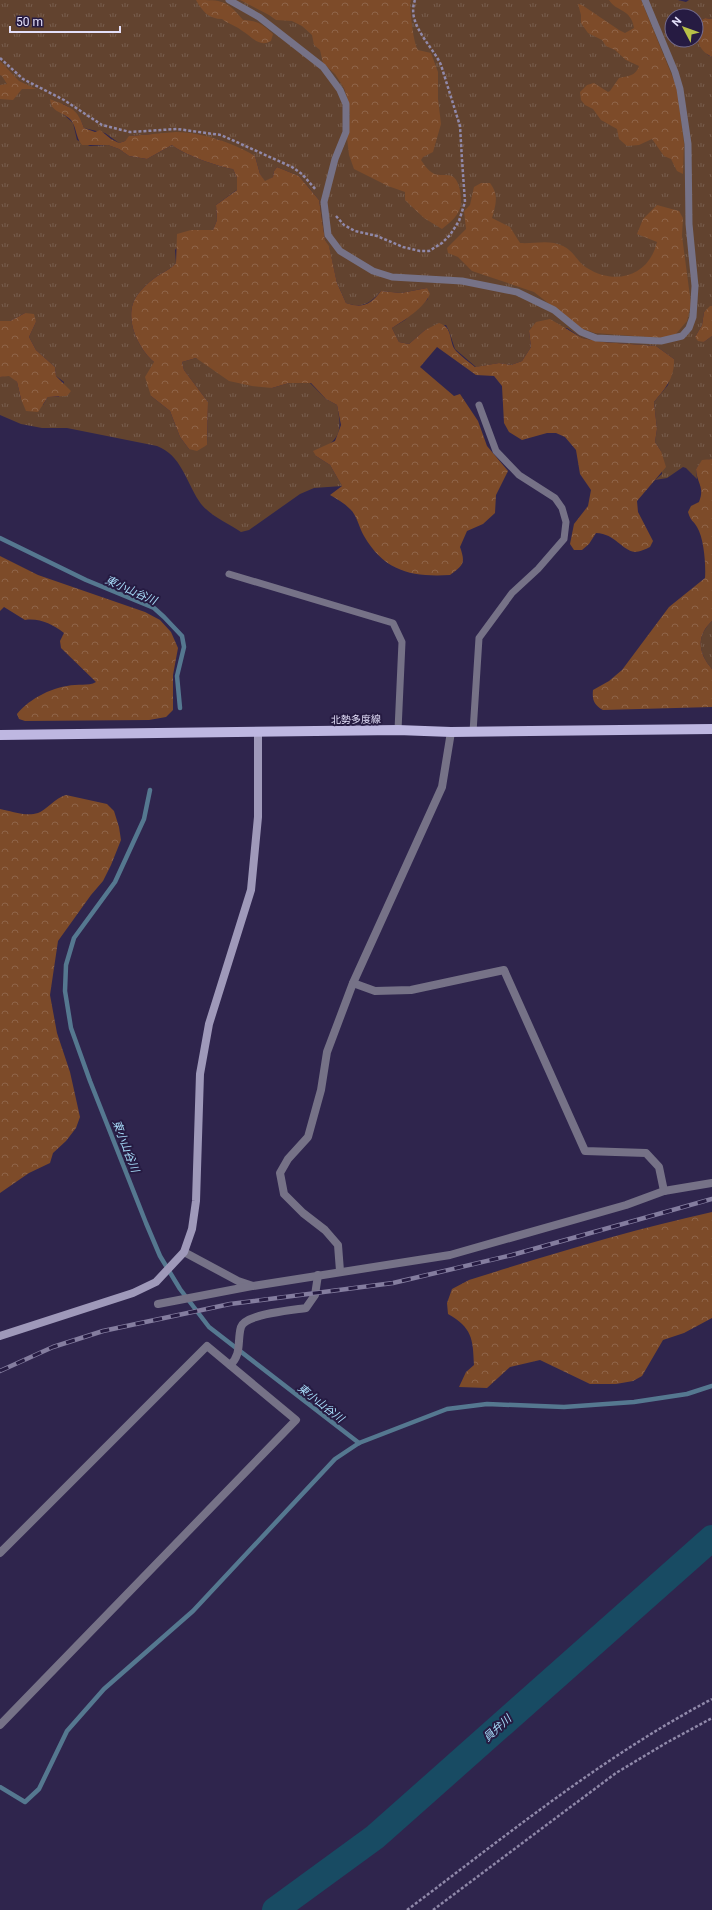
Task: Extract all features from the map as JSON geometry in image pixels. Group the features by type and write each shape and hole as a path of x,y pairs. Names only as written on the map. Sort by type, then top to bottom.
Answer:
{"main road":[{"name":"北勢多度線","path":"0,735 258,733 398,730 473,732 712,729"}],"street":[{"path":"340,1271 338,1245 325,1230 302,1213 284,1194 280,1173 288,1159 308,1137 321,1090 327,1052 353,983 442,787 451,732"},
{"path":"0,1336 133,1294 156,1282 184,1252 192,1229 196,1201 200,1074 209,1024 251,890 258,817 258,733"},
{"path":"353,983 375,991 411,990 504,970 585,1151 646,1153 659,1167 664,1191"},
{"path":"158,1304 340,1271 450,1255 626,1205 664,1191 712,1183"},
{"path":"184,1252 238,1280 253,1286"},
{"path":"232,1363 240,1342 241,1326 246,1320 272,1313 306,1308 315,1296 318,1275"},
{"path":"0,1553 207,1346 232,1363 296,1420 0,1725"}],"lane":[{"path":"229,0 259,17 323,68 340,90 346,104 346,132 335,159 324,202 328,235 333,244 340,251 373,271 392,277 462,281 517,292 554,310 581,332 596,338 661,341 682,336 689,328 693,317 695,286 689,224 688,144 680,90 675,72 645,0"},
{"path":"473,732 479,638 512,593 538,568 564,539 566,522 562,508 555,498 519,475 496,452 490,439 485,418 479,405"},
{"path":"229,574 393,623 402,642 398,730"}],"path":[{"path":"0,58 23,79 64,100 102,126 130,132 177,129 221,134 283,162 302,174 344,225 355,231 377,236 403,247 420,251 429,251 442,244 450,235 459,221 465,202 460,126 437,56 421,33 414,18 413,6 415,0"},
{"path":"407,1910 570,1787 609,1760 628,1747 712,1699"},
{"path":"433,1910 616,1773 712,1718"}],"green space":[{"path":"0,0 678,0 686,2 689,0 712,0 712,19 704,19 704,8 664,8 664,48 702,48 708,55 712,57 712,306 704,312 702,325 695,337 704,342 712,336 712,459 702,461 696,469 697,479 683,467 667,478 655,480 662,474 661,451 655,442 657,429 654,402 668,385 674,359 656,346 603,342 582,338 567,328 529,331 531,347 522,361 511,365 499,363 476,367 455,349 446,325 425,330 409,344 399,342 392,328 405,320 428,299 427,288 401,293 381,291 366,304 352,305 346,303 337,283 329,247 325,240 319,200 299,176 277,167 274,171 273,177 265,182 260,174 255,156 217,139 153,134 130,136 125,141 119,143 105,133 84,128 76,114 63,104 63,114 73,123 77,140 90,146 108,145 119,149 129,156 147,159 172,145 201,160 233,169 237,178 238,189 216,205 217,220 213,230 191,230 175,250 176,263 142,289 133,302 131,311 137,339 142,348 154,362 151,396 170,411 180,437 189,449 207,445 208,402 184,370 182,362 196,358 272,388 289,383 310,383 326,399 337,405 339,429 337,435 330,444 316,456 330,465 342,486 314,488 300,494 249,530 241,532 213,515 203,506 177,462 165,450 157,446 67,428 42,428 21,424 0,415 0,377 9,375 17,382 21,399 43,405 48,397 59,397 64,382 56,376 55,367 36,350 29,337 36,322 25,313 10,321 0,321"},
{"path":"196,0 223,2 233,8 243,20 256,22 265,27 273,34 271,41 266,43 259,42 239,28 222,19 213,18 203,11"},
{"path":"240,0 411,0 410,5 416,46 418,50 431,53 438,72 438,99 441,124 433,152 423,157 421,160 433,173 451,176 457,182 461,203 458,214 452,221 442,229 424,218 405,200 405,192 388,186 354,169 349,155 347,138 350,115 348,100 344,88 335,74 323,63 320,50 314,45 312,35 302,26 292,21 276,20"},
{"path":"609,0 641,0 677,88 684,144 683,174 677,171 671,159 664,156 652,139 639,145 627,146 619,139 617,129 601,120 593,109 585,105 581,100 580,92 587,85 594,83 608,92 619,78 634,74 639,66 626,60 615,50 606,46 602,40 588,33 581,23 581,15 578,4 582,5 625,33 634,28 630,17 615,7"},
{"path":"704,19 712,19 712,57 701,48 704,48"},
{"path":"0,61 19,81 36,89 22,89 13,100 0,99 0,85 7,84 0,75"},
{"path":"50,99 72,109 78,116 84,128 95,132 100,130 111,139 119,143 125,141 129,136 186,132 217,139 247,151 255,156 260,174 265,181 273,177 274,171 277,167 299,176 319,200 325,240 329,246 337,283 346,303 352,305 366,304 374,299 381,291 401,293 427,288 430,294 423,304 414,313 392,328 399,342 409,344 425,330 439,323 444,325 449,331 456,351 475,367 499,363 511,365 522,361 531,347 529,331 536,322 550,319 582,338 603,342 656,346 674,359 671,378 654,402 657,429 655,442 661,451 666,467 637,501 638,512 653,541 650,547 635,552 630,551 609,536 596,533 589,544 582,550 574,550 570,544 574,524 588,506 591,490 580,474 576,450 565,437 556,433 547,433 522,440 509,432 504,423 502,386 494,376 476,375 437,347 420,367 454,396 460,394 478,421 487,446 508,471 496,495 495,513 483,524 467,531 460,547 463,557 462,564 450,575 423,575 401,570 390,565 372,548 362,533 356,518 348,507 330,495 342,486 330,465 316,456 313,451 335,441 341,425 337,405 326,399 311,383 289,383 272,388 252,386 229,381 196,358 182,362 184,370 208,402 207,445 197,451 189,449 180,437 170,411 151,396 145,377 154,362 142,348 137,339 131,311 133,302 142,289 176,263 177,234 191,230 213,230 217,220 216,205 237,190 237,178 233,169 201,160 172,145 147,159 129,156 119,149 108,145 82,145 70,119 54,109"},
{"path":"481,183 490,183 495,192 496,200 492,218 510,227 520,243 547,242 558,244 567,248 587,268 609,276 620,277 630,274 639,270 647,263 653,254 657,242 637,234 643,219 657,205 679,211 683,218 682,236 691,304 687,321 675,335 660,338 595,333 580,328 534,292 472,271 458,257 448,253 447,248 466,229 464,211 470,205 474,187"},
{"path":"712,306 712,336 704,342 698,341 695,337 702,325 704,312"},
{"path":"25,313 34,314 36,322 29,337 36,350 55,367 56,376 71,391 67,396 48,397 38,412 26,411 21,399 17,382 9,376 0,377 0,321 10,321"},
{"path":"712,459 712,621 703,633 701,645 704,657 712,669 712,707 603,710 594,702 593,690 609,681 622,670 669,607 705,578 703,545 697,527 688,512 691,506 699,502 701,497 701,489 696,469 702,460"},
{"path":"0,556 38,575 145,612 160,620 171,632 178,648 173,675 173,710 166,717 149,720 25,721 19,719 17,714 22,708 51,690 96,682 61,648 60,641 64,633 46,622 25,620 4,607 0,611"},
{"path":"712,621 712,669 704,657 701,639 703,633"},
{"path":"66,795 107,804 114,811 121,840 103,881 58,941 50,995 57,1033 70,1072 80,1117 76,1128 66,1141 53,1153 50,1163 29,1173 0,1193 0,809 24,814 38,813"},
{"path":"712,1212 712,1318 684,1333 663,1340 642,1376 633,1381 616,1384 590,1384 540,1360 510,1367 487,1388 459,1387 466,1372 474,1365 474,1356 472,1341 467,1329 448,1314 447,1303 452,1289 469,1280 559,1252"}],"waterway":[{"name":"東小山谷川","path":"0,538 86,580 154,608 164,617 182,636 184,647 177,676 180,708"},
{"name":"東小山谷川","path":"150,790 144,819 115,882 74,938 66,965 65,991 71,1028 90,1081 146,1223 160,1256 180,1289 209,1327 359,1443"},
{"path":"0,1787 25,1802 39,1789 67,1731 104,1689 193,1611 335,1459 359,1443 447,1409 487,1404 564,1407 634,1402 687,1394 712,1386"},
{"name":"員弁川","path":"275,1910 375,1837 712,1538"}],"railway":[{"path":"0,1371 53,1347 103,1331 230,1304 393,1283 512,1255 712,1199"}]}
